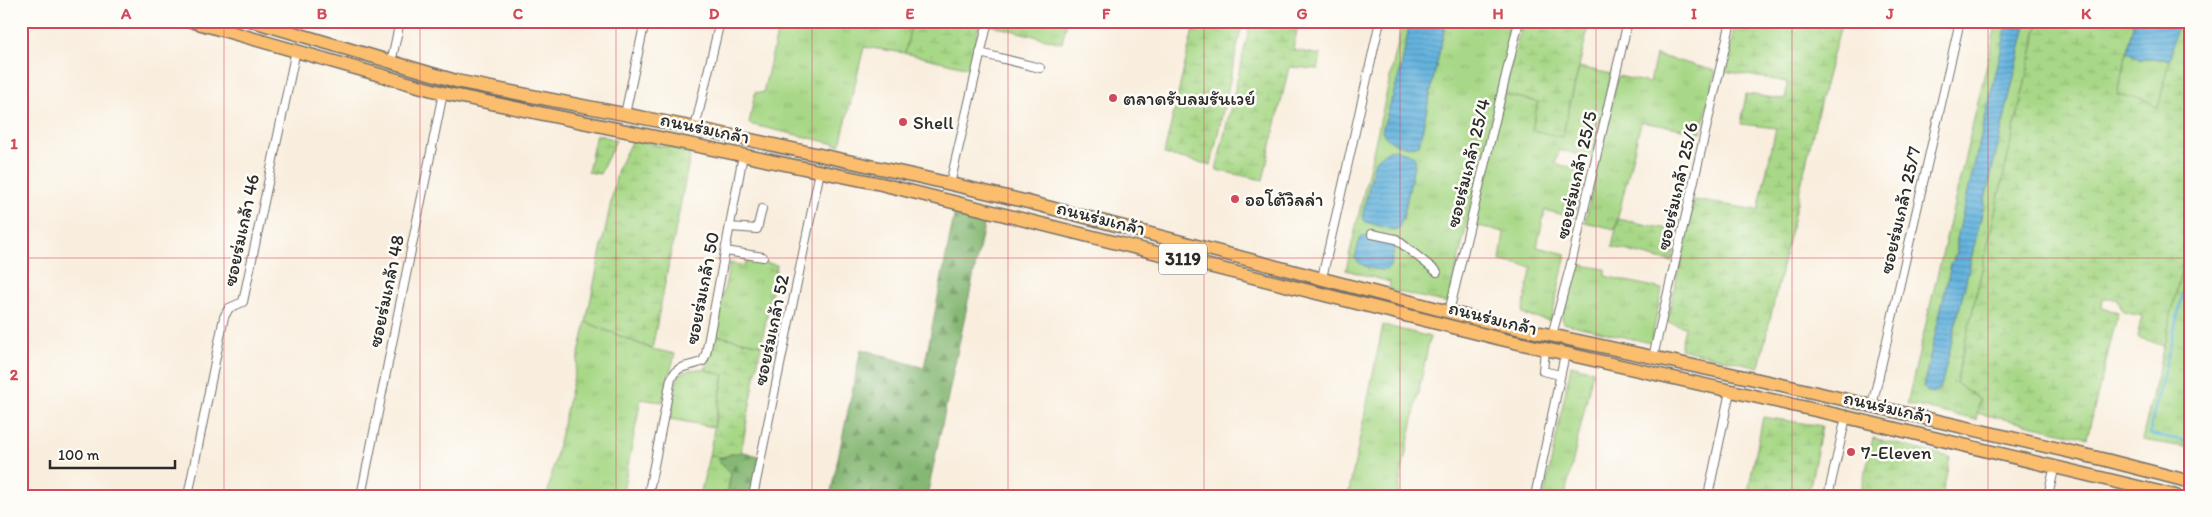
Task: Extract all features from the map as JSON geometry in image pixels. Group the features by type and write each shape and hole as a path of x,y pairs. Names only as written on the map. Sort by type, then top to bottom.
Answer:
{"main road":[{"name":"ถนนร่มเกล้า","path":"191,21 443,93 881,184 1545,350 1846,416 2055,465 2176,496"},
{"name":"ถนนร่มเกล้า","path":"253,21 287,26 391,63 456,81 695,128 950,184 1449,312 1872,406 2106,460 2191,482"},
{"path":"2162,475 2191,474"}],"street":[{"path":"391,63 400,21"},
{"path":"625,114 645,21"},
{"path":"695,128 720,21"},
{"path":"950,184 988,21"},
{"path":"1322,278 1380,21"},
{"name":"ซอยร่มเกล้า 25/4","path":"1449,312 1519,21"},
{"name":"ซอยร่มเกล้า 25/5","path":"1552,335 1572,260 1628,21"},
{"name":"ซอยร่มเกล้า 25/6","path":"1653,358 1732,21"},
{"name":"ซอยร่มเกล้า 25/7","path":"1872,406 1960,21"},
{"name":"ซอยร่มเกล้า 46","path":"188,496 224,317 229,308 242,302 296,50"},
{"path":"980,53 1040,68"},
{"name":"ซอยร่มเกล้า 48","path":"361,496 443,93"},
{"name":"ซอยร่มเกล้า 50","path":"648,496 671,379 679,368 703,361 706,354 743,154"},
{"name":"ซอยร่มเกล้า 52","path":"753,496 820,171"},
{"path":"730,227 758,229 762,209"},
{"path":"1372,234 1396,239 1437,272"},
{"path":"726,251 763,257"},
{"path":"1545,350 1543,371 1560,375"},
{"path":"1535,496 1565,354"},
{"path":"1708,496 1730,391"},
{"path":"1828,496 1846,416"},
{"path":"2048,496 2055,465"}],"green space":[{"path":"780,21 876,21 911,29 905,53 864,47 840,145 749,124 755,92 763,93"},
{"path":"912,21 980,21 969,68 905,53"},
{"path":"991,21 1067,21 1062,43 990,25"},
{"path":"1195,21 1243,21 1211,165 1164,154"},
{"path":"1251,21 1299,21 1293,50 1321,55 1318,69 1289,67 1263,180 1216,170"},
{"path":"1403,21 1410,21 1401,69 1382,131 1398,144 1413,146 1419,145 1446,21 1515,21 1448,303 1389,290 1390,282 1346,270","holes":["1415,160 1404,214 1399,227 1394,230 1366,222 1362,217"]},
{"path":"1522,21 1590,21 1562,137 1532,130 1538,102 1504,94"},
{"path":"1736,21 1842,21 1820,103 1759,367 1680,349 1685,327 1667,322 1694,200 1758,210 1776,128 1741,124 1746,94 1782,99 1786,97 1787,82 1724,71"},
{"path":"1997,21 2008,21 1957,239 1957,252 1951,265 1923,388 1926,391 1939,391 1942,383 2027,21 2039,21 1956,383 1980,399 1976,420 1907,404"},
{"path":"2039,21 2134,21 2117,95 2143,98 2158,109 2178,21 2191,21 2191,228 2164,346 2137,337 2142,316 2123,312 2118,299 2103,299 2102,308 2118,312 2087,438 1977,413 1980,399 1956,383"},
{"path":"2127,51 2139,59 2170,59 2158,109 2117,95"},
{"path":"1656,55 1716,71 1701,132 1641,122 1615,229 1585,222 1618,76 1650,83"},
{"path":"1579,67 1611,74 1593,158 1559,150 1555,164 1586,170 1574,218 1545,210 1537,247 1566,254 1551,321 1522,314 1532,267 1500,261 1504,232 1474,225 1504,94 1538,102 1562,137"},
{"path":"596,134 616,140 600,174 588,172"},
{"path":"632,140 691,151 652,349 586,322 618,168"},
{"path":"955,211 986,216 927,496 830,496 861,349 924,368"},
{"path":"1618,219 1678,231 1672,262 1612,247"},
{"path":"2191,228 2191,448 2142,440"},
{"path":"747,259 777,265 761,345 714,335 730,263 745,266"},
{"path":"1576,264 1605,269 1605,276 1662,289 1651,343 1563,323 1562,317"},
{"path":"586,322 652,349 675,354 662,402 641,399 622,496 547,496"},
{"path":"1383,325 1430,337 1397,496 1348,496"},
{"path":"714,335 761,345 741,453 733,453 723,457 709,456 724,375 706,370"},
{"path":"1571,365 1593,371 1565,496 1544,496"},
{"path":"707,368 707,370 724,374 714,427 670,419 678,375 689,370"},
{"path":"1763,417 1822,426 1808,496 1747,496"},
{"path":"1873,438 1950,457 1942,496 1860,496"},
{"path":"745,452 761,457 753,496 727,496 731,473 717,460 733,453"},
{"path":"709,456 723,457 717,460 731,473 727,496 700,496"}],"water":[{"path":"1410,21 1446,21 1419,145 1403,146 1388,139 1382,131 1401,69"},
{"path":"2008,21 2027,21 1942,383 1936,391 1931,393 1923,388 1951,265 1957,252 1957,239"},
{"path":"2134,21 2178,21 2170,59 2139,59 2127,51"},
{"path":"1395,149 1413,155 1415,160 1404,214 1399,228 1394,230 1366,222 1362,217 1375,160 1389,150"},
{"path":"1364,235 1395,244 1391,266 1386,270 1360,264 1355,258 1360,237"}],"waterway":[{"path":"2191,261 2150,434 2191,442"}],"place":[{"name":"ตลาดรับลมรันเวย์","path":"1113,98"},
{"name":"Shell","path":"903,122"},
{"name":"ออโต้วิลล่า","path":"1235,199"},
{"name":"7-Eleven","path":"1851,452"}]}
